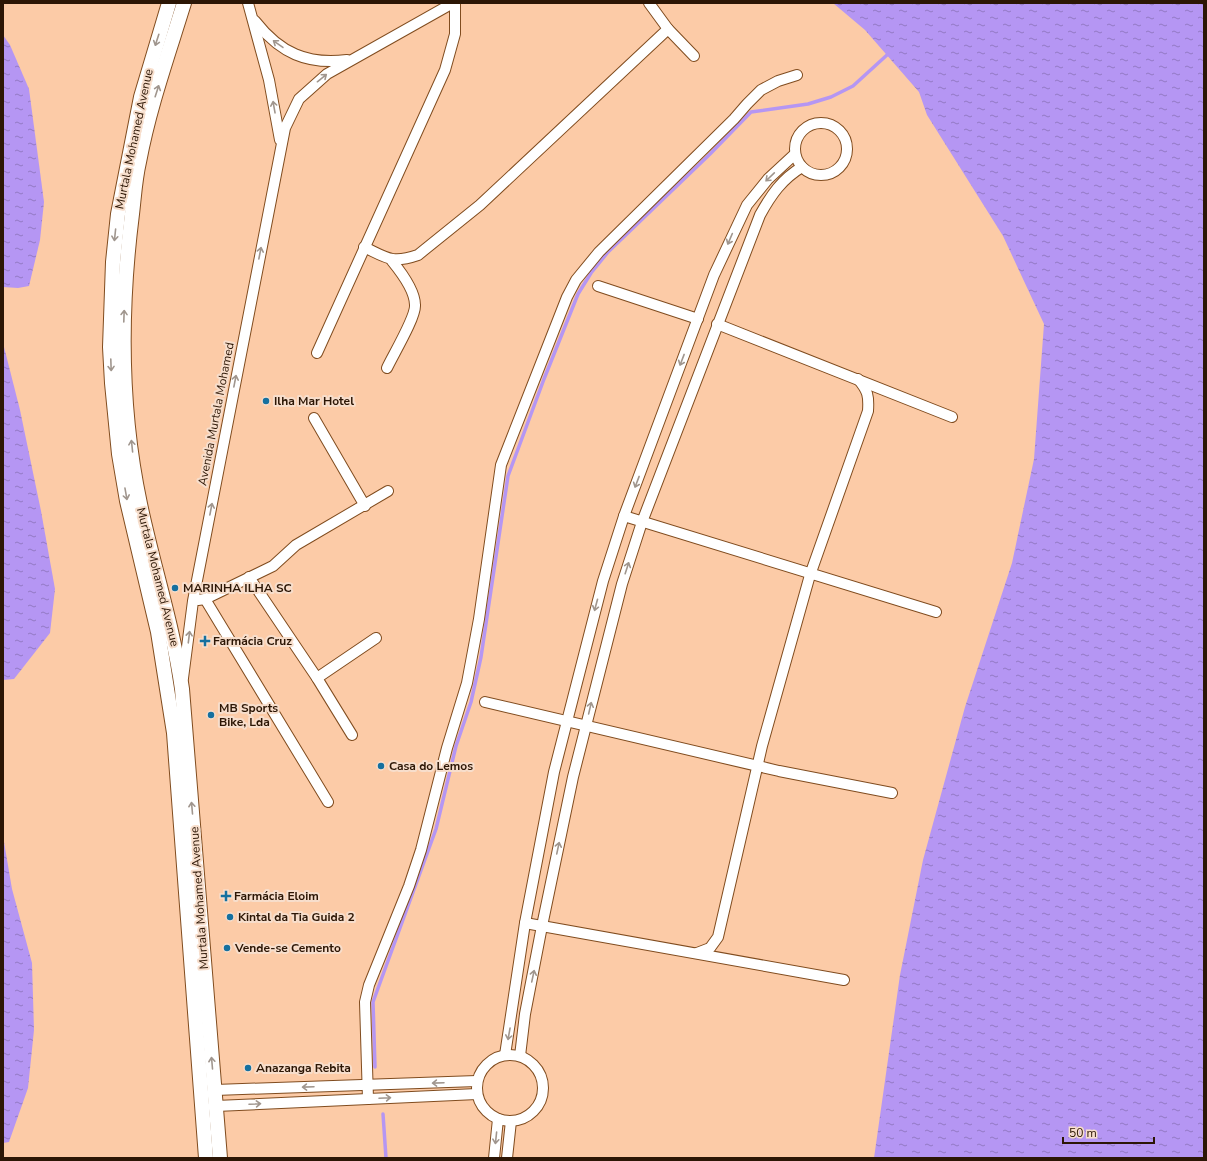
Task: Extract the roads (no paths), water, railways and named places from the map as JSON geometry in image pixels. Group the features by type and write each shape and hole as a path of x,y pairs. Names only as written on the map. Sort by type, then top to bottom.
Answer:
{"street":[{"name":"Murtala Mohamed Avenue","path":"169,3 140,97 118,214 113,262 110,347 119,454 137,546 158,632 174,733 206,1158"},
{"name":"Murtala Mohamed Avenue","path":"184,3 154,98 139,162 127,255 124,338 129,422 140,504 173,636 182,689 220,1158"},
{"path":"248,3 269,80 281,146"},
{"name":"Avenida Murtala Mohamed","path":"182,689 193,601 285,128 299,99 327,74 454,3"},
{"path":"317,353 445,70 455,34 454,3"},
{"path":"649,3 668,29 694,56"},
{"path":"252,18 269,38 279,46 307,60 322,62 355,59"},
{"path":"364,247 392,261 406,260 418,255 480,205 668,29"},
{"path":"368,1099 365,1002 367,991 421,850 447,748 467,683 479,619 501,466 567,297 576,280 599,252 734,119 761,90 778,81 797,75"},
{"path":"817,123 834,126 845,139 847,147 846,156 842,164 836,170 828,174 820,175 811,174 802,167 795,154 797,138 802,131 817,123"},
{"path":"505,1055 525,923 567,720 603,581 624,516 714,275 748,205 768,179 795,154"},
{"path":"520,1056 542,926 586,725 622,584 642,522 717,324 760,216 769,198 784,179 802,167"},
{"path":"387,368 413,316 416,306 414,297 392,261"},
{"path":"598,286 698,319"},
{"path":"717,324 952,417"},
{"path":"697,953 710,948 718,937 758,766 810,575 868,411 869,400 867,390 858,379"},
{"path":"314,418 365,506"},
{"path":"193,601 205,599 272,566 296,545 388,492"},
{"path":"624,516 810,575 936,612"},
{"path":"249,577 352,735"},
{"path":"205,599 328,802"},
{"path":"316,678 376,638"},
{"path":"485,702 758,766 892,793"},
{"path":"525,923 844,980"},
{"path":"505,1055 520,1056 537,1068 543,1087 541,1098 537,1107 530,1114 521,1119 510,1121 498,1119 484,1109 477,1094 477,1082 482,1071 490,1062 505,1055"},
{"path":"214,1090 477,1082"},
{"path":"216,1106 477,1094"},
{"path":"494,1158 498,1119"},
{"path":"507,1158 510,1121"}],"water":[{"path":"833,3 1204,3 1204,1158 874,1158 900,975 923,860 965,707 1012,563 1034,459 1044,324 1003,236 927,115 919,92 865,30"},
{"path":"3,35 10,45 29,89 44,202 40,240 29,286 18,288 3,287"},
{"path":"3,343 20,410 41,511 55,589 50,633 14,679 3,680"},
{"path":"3,836 12,889 32,963 34,1030 28,1088 9,1142 3,1143"}],"waterway":[{"path":"375,1067 373,1002 436,829 456,746 471,702 481,657 508,476 544,379 578,294 591,273 608,252 710,154 751,112 808,104 831,97 853,86 887,55"},
{"path":"383,1114 386,1158"}],"place":[{"name":"Ilha Mar Hotel","path":"266,401"},
{"name":"MARINHA ILHA SC","path":"175,588"},
{"name":"Farmácia Cruz","path":"205,641"},
{"name":"MB Sports Bike, Lda","path":"211,715"},
{"name":"Casa do Lemos","path":"381,766"},
{"name":"Farmácia Eloim","path":"226,896"},
{"name":"Kintal da Tia Guida 2","path":"230,917"},
{"name":"Vende-se Cemento","path":"227,948"},
{"name":"Anazanga Rebita","path":"248,1068"}]}
